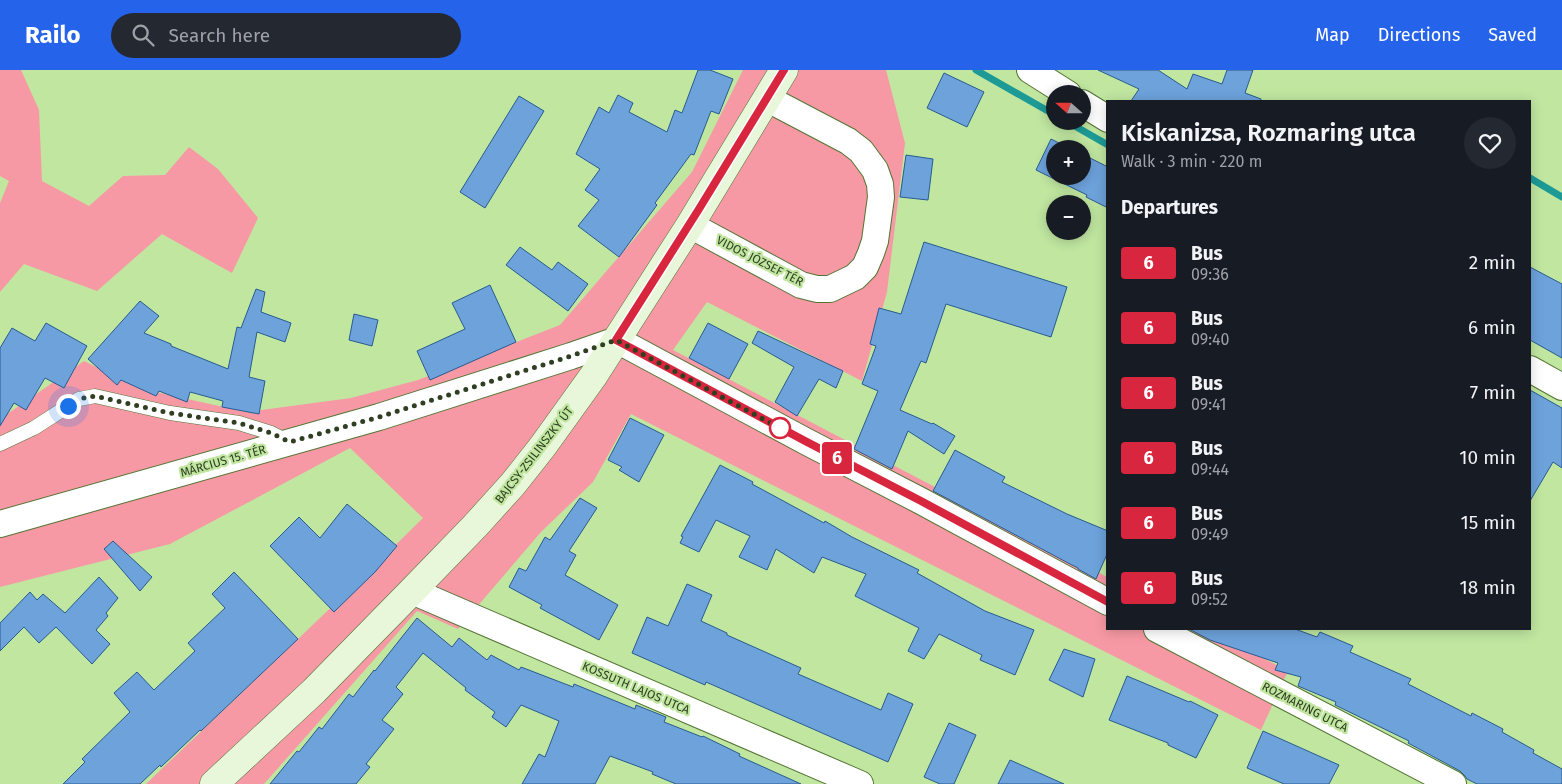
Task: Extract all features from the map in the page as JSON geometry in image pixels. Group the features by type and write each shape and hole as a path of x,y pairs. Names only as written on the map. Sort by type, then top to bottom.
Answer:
{"main road":[{"name":"BAJCSY-ZSILINSZKY ÚT","path":"214,784 314,692 513,484 576,400 616,340 768,99 784,70"}],"street":[{"path":"1030,70 1054,85"},
{"name":"VIDOS JÓZSEF TÉR","path":"690,224 802,284 817,289 830,289 844,283 854,277 864,267 875,241 881,197 880,184 875,170 861,151 848,141 768,99"},
{"path":"1091,109 1106,118"},
{"path":"616,340 1106,601"},
{"name":"MÁRCIUS 15. TÉR","path":"0,524 379,417 616,340"},
{"path":"1531,370 1562,387"},
{"name":"KOSSUTH LAJOS UTCA","path":"412,591 860,784"},
{"name":"ROZMARING UTCA","path":"1159,630 1453,784"}],"lane":[{"path":"0,444 34,428 79,399 95,396 170,413 239,423 271,433 290,442"}],"shaded area":[{"path":"0,70 21,70 39,110 42,181 89,206 123,176 165,175 189,147 218,169 258,218 232,273 162,234 97,291 24,264 0,292 0,203 9,181 0,176"},
{"path":"743,70 886,70 905,143 887,292 862,381 707,302 673,350 1106,576 1106,630 1209,630 1288,671 1261,730 631,414 593,482 541,532 458,629 417,611 264,784 146,784 423,518 350,448 170,544 0,587 0,419 84,361 138,388 246,412 351,398 418,380 560,325 692,172"}],"building":[{"path":"698,70 710,70 733,79 719,114 711,111 694,155 691,154 619,257 578,226 599,200 585,190 600,169 576,154 599,107 609,113 618,95 633,103 629,112 667,132 675,110 682,113"},
{"path":"1098,70 1158,70 1187,89 1193,74 1222,84 1227,70 1253,70 1245,93 1261,100 1132,100 1139,89"},
{"path":"944,73 984,92 967,127 927,108"},
{"path":"519,96 544,111 485,208 460,192"},
{"path":"1046,149 1046,175 1036,170"},
{"path":"906,155 933,159 928,200 900,197"},
{"path":"1091,158 1106,166 1106,207 1091,200 1091,195 1087,195 1067,185 1091,185"},
{"path":"924,242 1067,287 1051,337 946,304 926,363 921,361 900,410 933,423 955,436 944,454 908,431 892,469 854,449 878,391 862,384 876,346 870,344 879,308 901,314"},
{"path":"520,247 552,270 558,262 588,284 568,311 506,265"},
{"path":"1531,268 1562,284 1562,358 1531,341"},
{"path":"490,285 516,342 430,380 417,351 465,329 452,303"},
{"path":"256,289 265,292 261,312 291,323 285,342 257,332 249,377 265,381 259,414 222,407 223,401 190,392 187,402 159,391 156,396 121,380 117,385 88,359 140,301 159,316 144,333 228,369 237,327 241,328"},
{"path":"354,314 378,320 372,346 349,340"},
{"path":"46,323 87,346 64,388 45,378 26,410 14,403 0,426 0,348 12,328 35,341"},
{"path":"708,323 748,344 729,379 689,358"},
{"path":"758,331 843,371 836,388 819,379 797,416 775,402 794,367 752,343"},
{"path":"1531,391 1562,408 1562,468 1553,462 1531,499"},
{"path":"630,418 664,435 639,482 619,470 622,467 608,460"},
{"path":"955,450 1005,477 1002,482 1067,514 1106,530 1106,556 1096,579 1078,568 933,491"},
{"path":"720,465 824,523 825,521 852,537 919,570 917,573 985,611 1034,630 1015,675 980,660 982,655 939,634 924,659 908,651 919,628 855,596 866,574 822,557 814,573 776,549 767,570 739,557 750,536 716,520 699,552 680,543 683,537 681,536"},
{"path":"580,498 597,508 569,551 576,555 565,575 618,605 599,640 540,608 542,605 509,587 519,568 526,571 545,537 550,540"},
{"path":"347,504 397,546 376,571 334,612 270,546 299,517 320,538"},
{"path":"113,541 152,577 140,591 104,549"},
{"path":"234,572 298,639 201,731 140,784 63,784 85,762 82,759 130,712 114,693 137,672 154,690 195,651 188,643 225,608 212,594"},
{"path":"99,577 118,598 106,613 108,616 96,630 110,644 92,664 56,627 39,643 24,627 0,651 0,623 30,592 37,600 43,594 65,613"},
{"path":"687,584 712,595 701,621 727,633 727,635 801,668 798,674 881,710 888,693 913,704 888,762 706,682 705,685 632,653 647,617 668,626"},
{"path":"417,618 452,647 459,638 487,660 491,655 519,670 521,667 573,687 574,684 635,709 636,705 666,717 664,722 703,736 740,754 739,756 801,784 676,784 652,774 653,772 610,756 595,784 522,784 539,754 545,757 559,721 521,705 506,727 492,717 495,712 465,690 466,688 423,653 396,687 403,694 382,720 394,729 366,764 370,767 356,784 270,784 319,727 322,729 349,694 353,697"},
{"path":"1191,630 1298,630 1317,637 1320,632 1353,646 1350,652 1411,679 1408,684 1471,716 1472,713 1503,729 1502,732 1534,750 1533,753 1562,769 1562,784 1477,784 1467,779 1460,771 1408,743 1409,741 1335,705 1336,702 1298,686 1301,677 1275,670 1278,663 1210,640"},
{"path":"1064,649 1095,659 1083,697 1049,680"},
{"path":"1127,676 1190,701 1218,715 1196,758 1168,745 1168,743 1109,720"},
{"path":"949,723 976,735 954,784 940,784 924,777"},
{"path":"1263,731 1339,765 1329,784 1284,784 1247,768"},
{"path":"1010,760 1064,784 998,784"}],"waterway":[{"path":"976,70 1046,110"},
{"path":"1082,130 1106,144"},
{"path":"1531,179 1562,197"}],"bus line":[{"name":"6","path":"784,70 768,99 616,340 1106,601"}],"route":[{"path":"68,406 79,399 95,396 170,413 239,423 271,433 290,442 379,417 616,340 780,428"}]}
